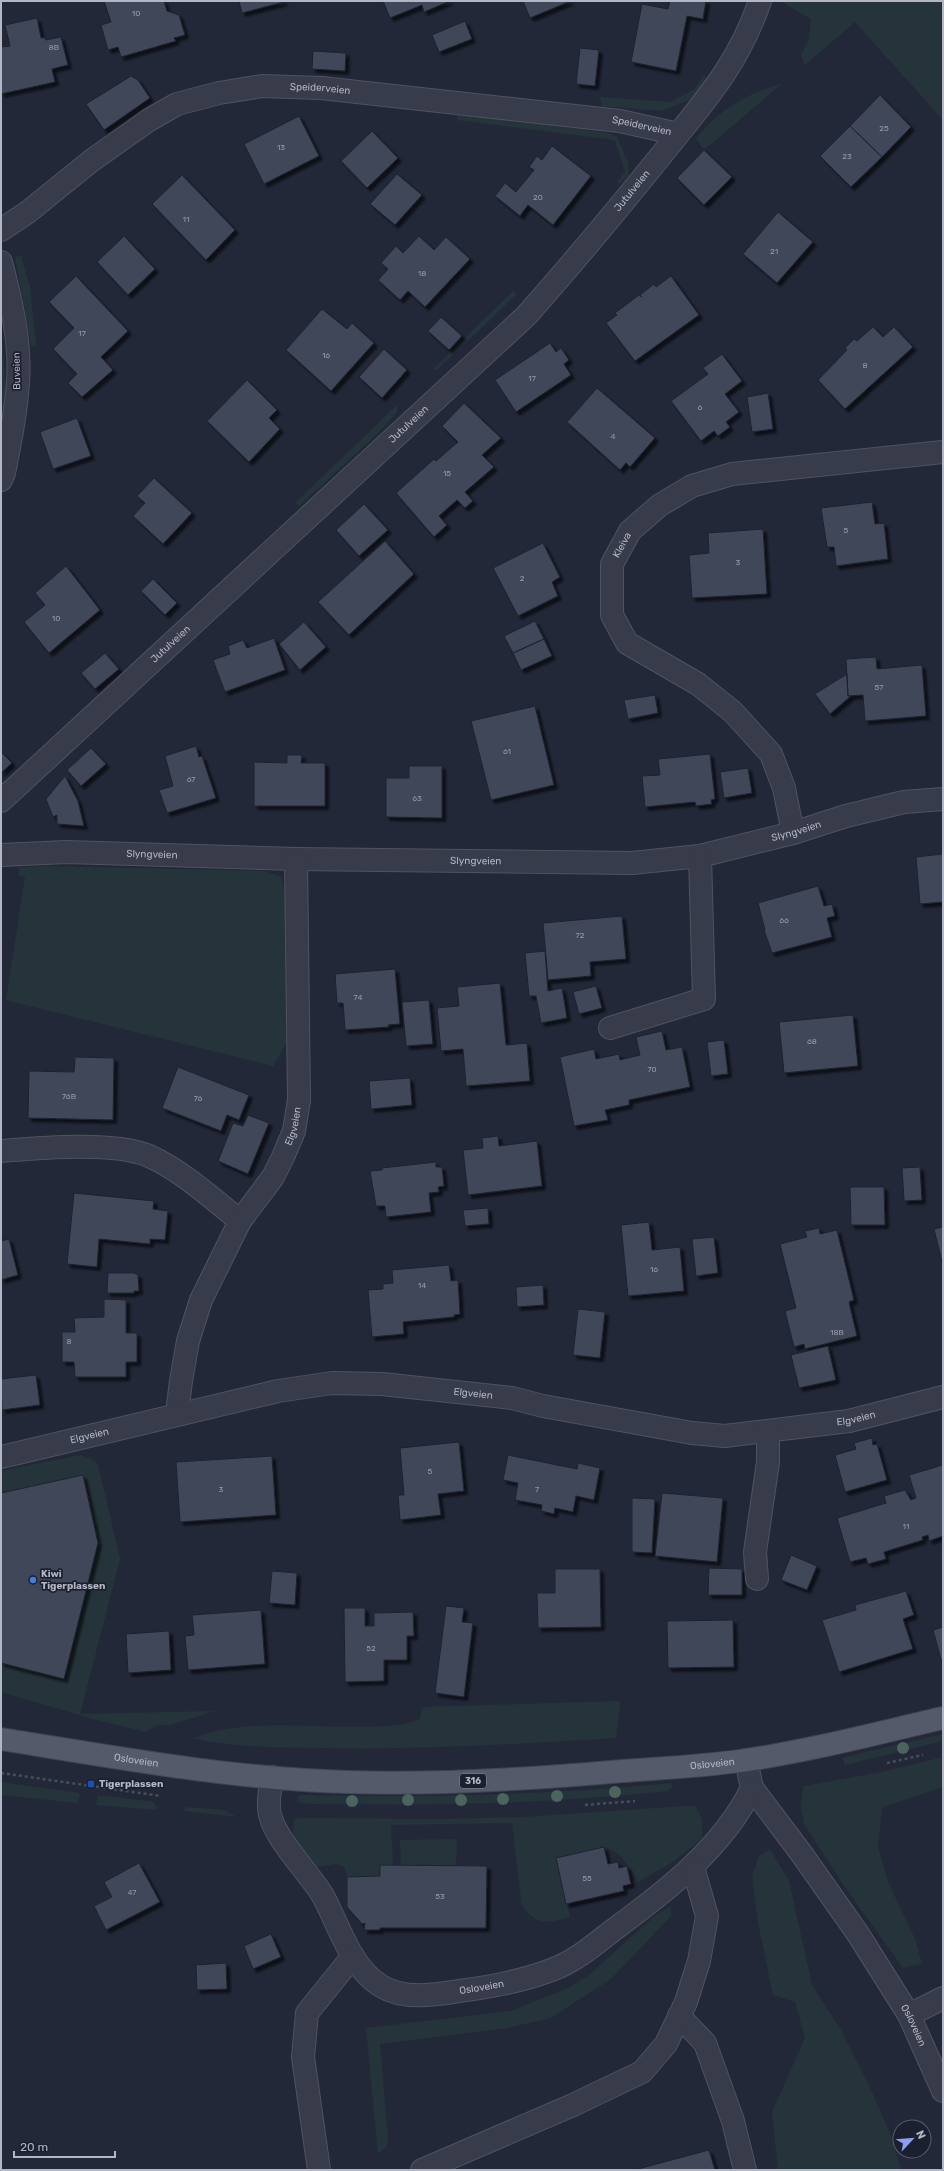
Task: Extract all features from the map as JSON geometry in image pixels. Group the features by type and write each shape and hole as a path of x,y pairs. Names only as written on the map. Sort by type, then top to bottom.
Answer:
{"main road":[{"name":"Osloveien","path":"1,1739 159,1764 272,1777 346,1782 457,1781 548,1778 746,1760 843,1742 943,1718"}],"street":[{"name":"Jutulveien","path":"1,801 526,316 602,230 678,134 709,98 732,63 750,31 760,1"},
{"name":"Speiderveien","path":"1,230 28,212 91,161 149,120 177,104 219,93 262,86 321,88 620,121 678,134"},
{"name":"Buveien","path":"1,262 15,323 18,381 14,421 1,480"},
{"name":"Kleiva","path":"793,833 784,788 771,754 733,712 698,684 627,643 612,615 612,564 630,531 660,505 692,486 732,474 943,452"},
{"name":"Slyngveien","path":"1,855 66,852 296,859 632,864 700,856 793,833 846,816 904,802 943,798"},
{"path":"610,1028 704,999 700,856"},
{"name":"Elgveien","path":"177,1414 188,1341 201,1300 240,1221 273,1178 294,1131 299,1100 296,859"},
{"path":"1,1151 71,1147 126,1150 148,1155 166,1165 240,1221"},
{"name":"Elgveien","path":"1,1457 177,1414 286,1390 332,1383 382,1384 512,1398 543,1406 692,1434 725,1436 849,1421 943,1397"},
{"path":"757,1579 755,1552 768,1462 768,1432"},
{"name":"Osloveien","path":"746,1760 752,1788 801,1852 854,1928 909,2015 943,2091"},
{"name":"Osloveien","path":"272,1777 269,1808 275,1829 322,1895 353,1956 367,1977 383,1987 405,1995 446,1993 489,1987 554,1969 579,1956 630,1918 693,1867 742,1809 752,1788"},
{"path":"422,2170 642,2072 666,2044 686,2002 699,1961 707,1916 693,1867"},
{"path":"319,2170 303,2057 307,2013 353,1956"},
{"path":"909,2015 943,1998"},
{"path":"679,2016 705,2043 733,2121 745,2170"}],"shaded area":[{"path":"780,1 943,1 943,120 855,22 805,65 801,55 809,39 811,19"},
{"path":"704,74 706,80 692,99 661,111 602,106 600,97 671,102 695,89"},
{"path":"783,83 704,150 696,139 715,119 746,97"},
{"path":"457,112 607,133 617,137 628,162 629,175 620,184 617,181 625,172 615,140 457,120"},
{"path":"21,256 30,287 36,347 31,345 15,257"},
{"path":"514,290 516,295 437,370 433,369"},
{"path":"1,324 6,392 2,427 1,427"},
{"path":"397,405 397,412 378,433 300,505 294,504"},
{"path":"52,866 265,871 281,877 286,896 288,1040 273,1066 6,1000 25,877 19,876 19,867"},
{"path":"81,1455 92,1459 98,1464 120,1559 80,1714 215,1711 170,1725 157,1725 146,1732 93,1719 1,1692 1,1663 64,1679 98,1543 83,1475 1,1493 1,1471"},
{"path":"620,1701 616,1738 469,1746 359,1748 257,1746 224,1744 192,1738 233,1728 255,1726 363,1727 399,1725 420,1719 422,1707"},
{"path":"943,1734 943,1741 845,1765 842,1758 845,1757"},
{"path":"943,1757 943,1787 882,1807 878,1847 888,1882 915,1939 922,1964 903,1968 845,1887 804,1824 801,1808 802,1793 804,1786 877,1773"},
{"path":"1,1782 80,1793 78,1803 1,1795"},
{"path":"671,1783 673,1786 668,1791 588,1798 466,1804 313,1804 301,1803 297,1801 298,1796 301,1795 486,1795"},
{"path":"98,1795 154,1802 157,1810 96,1805"},
{"path":"695,1806 698,1810 702,1822 702,1839 671,1863 638,1882 624,1860 615,1852 604,1847 556,1858 570,1917 555,1921 538,1920 527,1912 522,1906 512,1823 391,1825 393,1865 380,1876 347,1877 344,1866 335,1864 317,1867 303,1858 293,1836 294,1819 302,1818 444,1819 525,1817"},
{"path":"186,1807 224,1810 237,1817 184,1811"},
{"path":"457,1839 456,1866 401,1866 400,1840"},
{"path":"770,1849 789,1881 812,1985 841,2030 868,2083 891,2136 892,2159 898,2159 901,2170 778,2170 772,2112 805,2038 795,2002 773,1995 758,1923 752,1876 759,1856"},
{"path":"671,1906 671,1916 612,1978 551,2018 507,2028 380,2044 388,2138 387,2146 378,2154 366,2028 511,2011 568,1988 589,1975 656,1915"}],"building":[{"path":"104,1 164,1 167,11 179,15 185,35 174,38 176,41 121,57 118,47 108,50 101,25 111,22"},
{"path":"239,1 284,1 284,2 242,13"},
{"path":"383,1 450,1 424,12 422,5 390,18"},
{"path":"523,1 571,1 530,18"},
{"path":"670,1 706,1 703,19 687,16 676,71 631,62 642,4 668,9"},
{"path":"37,18 41,38 45,38 46,40 61,37 68,65 52,69 55,82 1,94 1,47 10,46 5,25"},
{"path":"465,21 472,39 439,52 432,35"},
{"path":"580,48 599,50 595,86 576,84"},
{"path":"313,51 346,53 345,71 312,69"},
{"path":"131,76 138,80 150,98 104,130 86,104"},
{"path":"880,95 911,127 882,157 850,126"},
{"path":"299,116 319,156 264,184 244,144"},
{"path":"850,126 882,157 851,187 820,156"},
{"path":"372,131 398,158 367,188 341,161"},
{"path":"552,146 591,176 553,225 528,205 520,216 495,196 505,183 516,192 534,170 529,167 537,156 542,160"},
{"path":"704,150 732,177 704,205 677,178"},
{"path":"397,174 422,195 395,225 370,204"},
{"path":"182,175 235,230 206,260 152,204"},
{"path":"778,212 813,242 777,283 743,254"},
{"path":"124,236 155,269 128,295 97,262"},
{"path":"419,236 434,250 446,237 470,259 425,307 408,291 400,300 378,280 388,269 381,263 396,246 403,253"},
{"path":"76,276 128,331 101,357 113,370 82,397 68,383 77,374 53,349 74,328 49,302"},
{"path":"671,276 699,315 635,361 606,323 617,315 615,313 639,295 642,297 640,295 654,284 656,287"},
{"path":"322,309 347,329 352,323 374,343 331,391 286,350"},
{"path":"441,317 462,336 449,350 428,331"},
{"path":"873,327 883,337 894,327 913,347 845,409 818,380 847,350 845,348 854,339 857,341"},
{"path":"550,343 556,352 561,348 569,360 564,364 571,375 516,412 495,380"},
{"path":"384,349 407,370 382,398 359,377"},
{"path":"722,354 742,381 725,394 739,412 726,422 730,427 718,436 714,431 701,441 671,401 708,374 703,368"},
{"path":"247,380 277,410 269,418 280,429 249,462 207,421"},
{"path":"597,388 655,438 630,467 626,463 620,470 567,422"},
{"path":"768,393 773,429 752,432 747,397"},
{"path":"464,403 501,438 482,455 494,467 465,492 473,501 465,508 457,500 439,516 447,525 434,537 396,493 434,459 436,461 458,442 442,426"},
{"path":"77,418 91,456 53,469 40,432"},
{"path":"154,478 192,513 163,544 133,516 145,503 137,496"},
{"path":"872,502 875,524 884,523 888,559 836,566 834,547 827,547 821,508"},
{"path":"364,504 388,530 359,556 336,530"},
{"path":"763,529 767,594 692,598 689,555 709,553 708,533"},
{"path":"385,541 414,574 349,635 318,602"},
{"path":"543,543 560,577 552,582 558,596 518,616 493,568"},
{"path":"66,566 100,610 49,653 24,622 45,605 35,593"},
{"path":"153,579 177,603 165,615 141,591"},
{"path":"535,621 544,639 513,653 504,636"},
{"path":"304,622 326,647 300,670 279,644"},
{"path":"274,638 285,670 225,692 213,660 230,654 228,646 243,640 247,648"},
{"path":"544,639 552,656 521,670 513,653"},
{"path":"105,653 119,669 95,689 81,673"},
{"path":"876,657 877,669 922,665 926,716 865,721 863,695 848,696 846,659"},
{"path":"847,674 848,696 851,696 830,714 815,694"},
{"path":"655,695 658,713 628,719 624,700"},
{"path":"535,706 554,785 491,800 471,721"},
{"path":"196,746 199,757 202,756 216,798 167,813 159,790 173,786 165,756"},
{"path":"91,748 106,764 81,786 67,770"},
{"path":"1,752 12,763 1,773"},
{"path":"710,754 715,799 711,800 712,804 696,806 695,802 645,807 642,776 660,775 658,759"},
{"path":"287,755 302,755 301,763 325,763 325,806 254,806 254,762 287,763"},
{"path":"409,766 442,766 442,818 386,817 386,778 409,778"},
{"path":"748,768 752,793 724,798 720,772"},
{"path":"65,776 78,801 84,826 57,824 57,815 53,817 46,799"},
{"path":"943,854 943,902 920,904 916,857"},
{"path":"818,886 824,906 832,904 835,916 827,918 832,937 772,953 764,930 758,903"},
{"path":"622,916 626,959 590,962 591,976 548,980 543,923"},
{"path":"545,951 548,991 562,988 567,1018 541,1023 536,996 529,996 525,953"},
{"path":"395,969 400,1024 388,1025 389,1027 345,1030 343,1003 337,1003 335,974"},
{"path":"500,983 506,1045 527,1043 530,1081 466,1086 463,1049 441,1051 437,1008 459,1006 457,987"},
{"path":"596,986 602,1008 579,1014 573,992"},
{"path":"429,1000 433,1044 406,1046 402,1002"},
{"path":"853,1015 858,1066 784,1073 779,1022"},
{"path":"662,1031 666,1050 682,1047 690,1087 629,1100 629,1105 605,1110 608,1120 574,1126 560,1057 594,1049 596,1059 619,1054 620,1060 640,1055 636,1037"},
{"path":"724,1040 728,1074 711,1076 707,1042"},
{"path":"75,1057 114,1058 113,1120 28,1118 29,1071 74,1072"},
{"path":"178,1067 249,1095 239,1120 227,1115 221,1131 162,1108"},
{"path":"410,1078 412,1105 371,1109 369,1081"},
{"path":"248,1115 269,1123 248,1174 218,1161 233,1123 243,1126"},
{"path":"498,1136 499,1146 537,1141 542,1186 468,1195 463,1150 483,1148 482,1138"},
{"path":"436,1162 436,1167 442,1167 444,1186 438,1187 439,1192 429,1193 431,1212 386,1217 385,1206 376,1206 370,1171 382,1170 382,1168"},
{"path":"920,1167 922,1200 904,1201 902,1168"},
{"path":"850,1187 884,1187 885,1225 851,1225"},
{"path":"74,1193 154,1201 153,1209 168,1211 165,1240 150,1239 150,1244 99,1239 97,1267 67,1264"},
{"path":"488,1208 489,1224 465,1226 463,1210"},
{"path":"649,1222 652,1250 680,1247 684,1291 628,1296 621,1225"},
{"path":"943,1227 943,1266 934,1229"},
{"path":"819,1228 820,1234 837,1230 854,1300 849,1302 857,1336 805,1349 804,1344 794,1347 785,1311 796,1308 780,1244 807,1237 805,1231"},
{"path":"714,1237 718,1273 696,1276 692,1239"},
{"path":"9,1239 18,1275 1,1280 1,1241"},
{"path":"449,1265 451,1281 458,1280 460,1314 454,1315 454,1317 403,1322 404,1334 372,1337 368,1290 383,1289 383,1284 393,1283 392,1270"},
{"path":"108,1273 134,1273 138,1275 139,1291 134,1291 134,1293 107,1293"},
{"path":"543,1285 544,1305 517,1307 516,1287"},
{"path":"104,1299 126,1300 126,1333 137,1333 137,1362 126,1362 126,1377 75,1377 74,1362 62,1362 62,1332 75,1332 74,1318 104,1317"},
{"path":"578,1309 605,1312 600,1358 573,1355"},
{"path":"828,1346 836,1380 799,1388 791,1355"},
{"path":"36,1375 40,1405 2,1410 1,1379"},
{"path":"872,1438 873,1445 877,1444 887,1480 845,1492 835,1455 856,1449 854,1443"},
{"path":"459,1442 464,1491 438,1494 441,1515 400,1520 398,1495 404,1495 400,1448"},
{"path":"508,1455 577,1469 578,1463 600,1468 594,1500 576,1496 573,1512 555,1508 554,1514 541,1511 542,1505 515,1500 518,1483 503,1480"},
{"path":"272,1456 276,1515 180,1522 176,1462"},
{"path":"943,1465 943,1536 929,1541 928,1535 922,1537 923,1540 884,1552 886,1559 868,1564 866,1558 850,1562 837,1518 886,1503 884,1496 905,1490 911,1500 916,1498 909,1475"},
{"path":"83,1475 98,1543 64,1679 1,1663 1,1493"},
{"path":"662,1493 723,1498 717,1562 655,1556"},
{"path":"632,1498 655,1499 652,1553 632,1552"},
{"path":"791,1555 817,1566 807,1590 781,1580"},
{"path":"709,1568 742,1569 742,1595 708,1595"},
{"path":"555,1569 600,1569 601,1627 538,1628 537,1593 555,1593"},
{"path":"272,1571 297,1573 295,1605 269,1603"},
{"path":"906,1591 914,1615 903,1619 913,1649 839,1672 822,1620 856,1610 855,1605"},
{"path":"446,1606 464,1608 462,1622 473,1623 464,1697 435,1693"},
{"path":"344,1608 365,1608 365,1626 374,1626 374,1613 413,1612 414,1636 407,1636 407,1660 384,1660 384,1681 345,1682"},
{"path":"261,1610 265,1664 188,1670 185,1636 194,1635 192,1615"},
{"path":"733,1620 734,1667 668,1668 667,1621"},
{"path":"943,1627 943,1663 942,1663 933,1630"},
{"path":"169,1631 171,1670 128,1673 126,1634"},
{"path":"604,1847 608,1864 618,1862 619,1868 627,1866 631,1884 623,1886 624,1891 566,1904 556,1858"},
{"path":"139,1863 160,1902 106,1930 94,1906 112,1897 104,1882"},
{"path":"380,1865 487,1866 486,1928 380,1928 380,1930 364,1930 365,1923 362,1924 347,1907 347,1877 380,1876"},
{"path":"271,1934 281,1957 253,1969 244,1946"},
{"path":"226,1963 227,1989 197,1990 196,1965"},
{"path":"709,2150 715,2170 634,2170"}],"place":[{"name":"Kiwi Tigerplassen","path":"33,1580"},
{"name":"Tigerplassen","path":"91,1784"}]}
